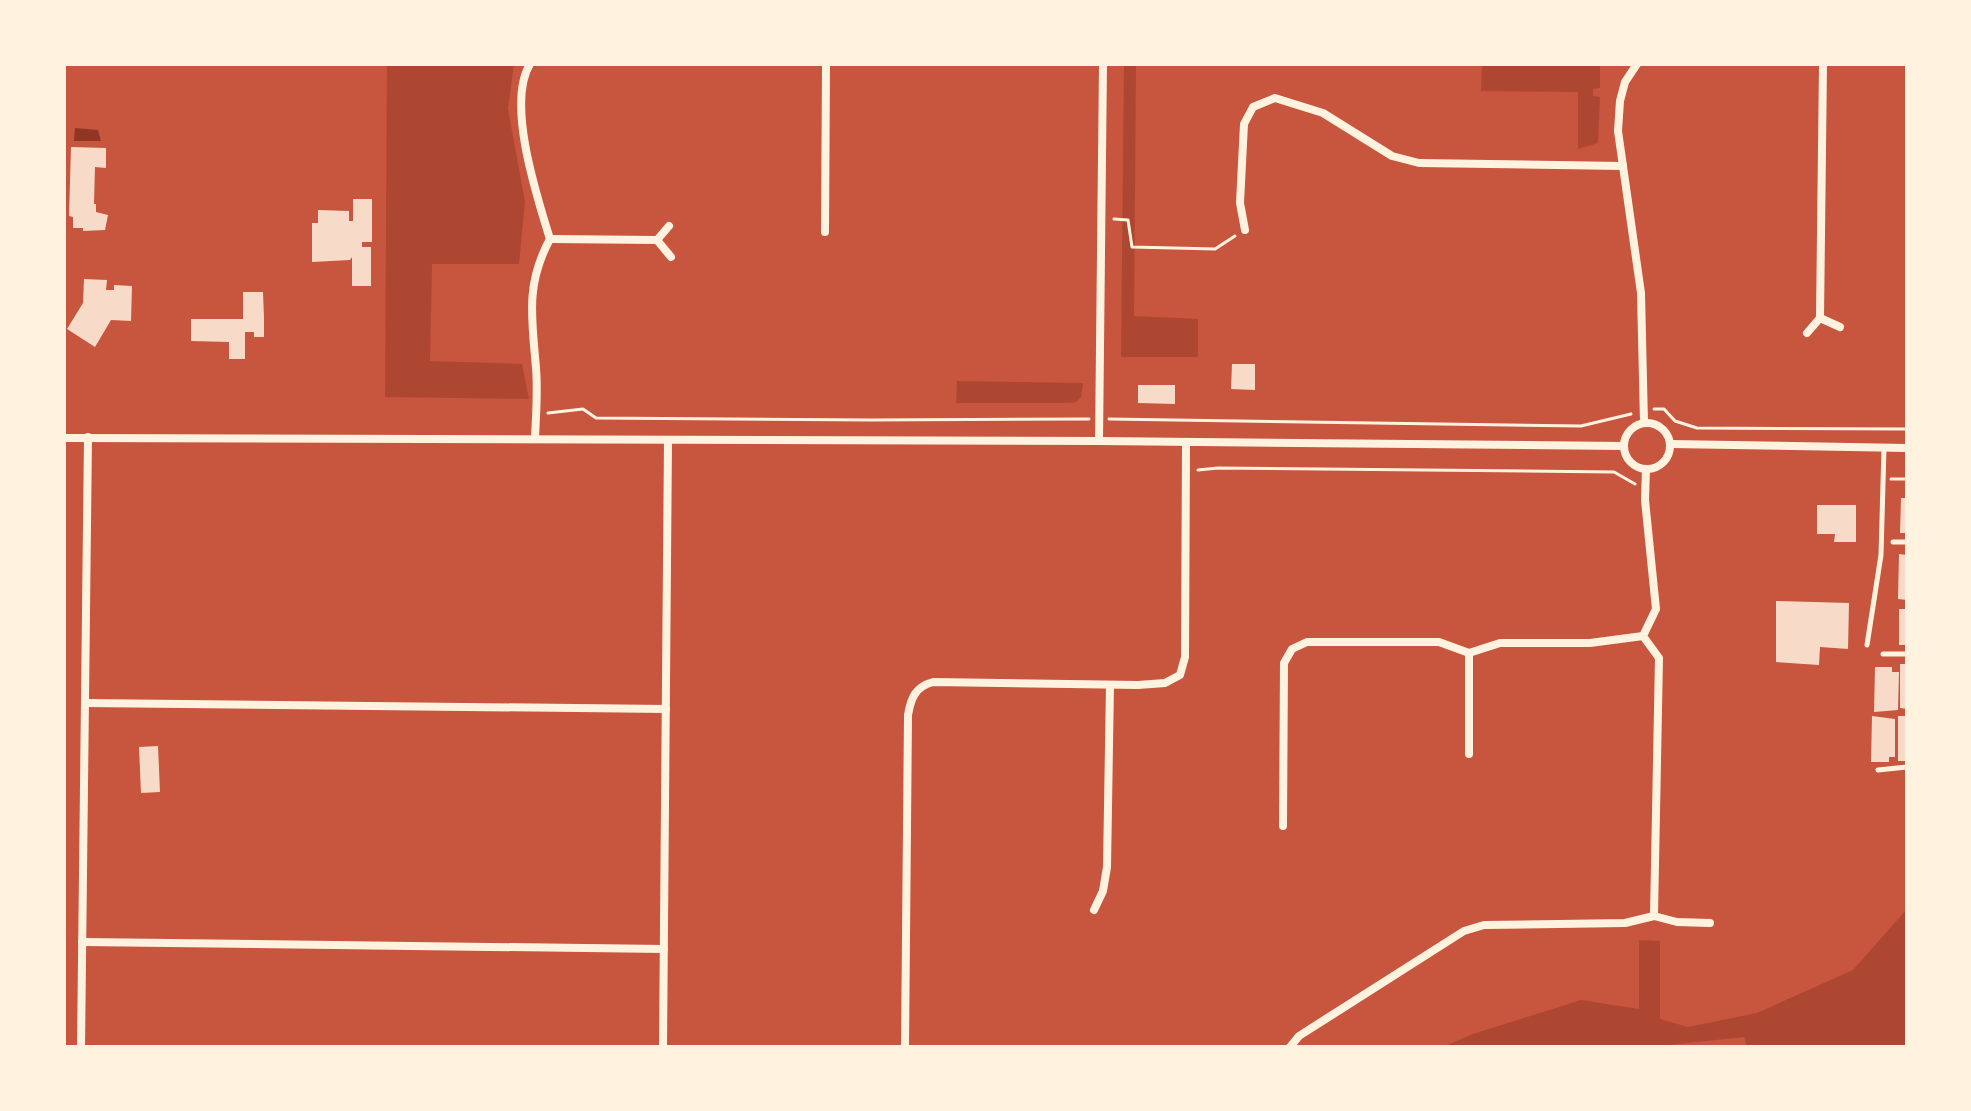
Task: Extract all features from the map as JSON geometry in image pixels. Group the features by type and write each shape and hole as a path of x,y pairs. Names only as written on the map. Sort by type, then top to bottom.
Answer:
{"street":[{"path":"530,64 526,71 520,117 536,195 550,239 537,263 530,317 537,371 535,438"},
{"path":"825,232 826,64"},
{"path":"1099,441 1103,64"},
{"path":"1637,64 1625,82 1618,131 1641,293 1644,423"},
{"path":"1807,333 1820,318 1823,64"},
{"path":"1245,230 1240,203 1244,124 1253,107 1275,98 1323,113 1392,156 1419,163 1623,166"},
{"path":"550,239 657,240 669,226"},
{"path":"657,240 671,257"},
{"path":"1820,318 1840,327"},
{"path":"1644,423 1662,428 1670,444 1664,462 1646,469 1631,462 1624,446 1630,431 1644,423"},
{"path":"81,1047 88,437"},
{"path":"64,438 535,438 1624,446"},
{"path":"663,1047 668,440"},
{"path":"905,1047 908,715 911,700 919,688 933,682 1110,685 1165,683 1175,679 1183,669 1186,443"},
{"path":"1670,444 1907,448"},
{"path":"1643,636 1656,609 1645,490 1646,469"},
{"path":"1283,826 1284,663 1292,649 1307,642 1439,642 1469,653 1500,643 1590,643 1643,636"},
{"path":"1643,636 1659,658 1654,916"},
{"path":"1469,653 1469,754"},
{"path":"1094,910 1103,891 1107,867 1110,685"},
{"path":"85,703 666,709"},
{"path":"1290,1047 1299,1036 1464,931 1484,925 1625,923 1654,916 1677,922 1710,923"},
{"path":"82,942 664,949"}],"lane":[{"path":"1867,645 1881,555 1884,448"},
{"path":"1893,542 1907,542"},
{"path":"1883,654 1907,654"},
{"path":"1878,770 1907,767"}],"path":[{"path":"1103,219 1128,220 1132,247 1215,249 1245,230"},
{"path":"536,415 583,409 596,418 1101,418 1581,426 1619,419 1643,409 1664,409 1675,421 1697,428 1907,429"},
{"path":"1187,472 1218,468 1614,472 1645,490"},
{"path":"1884,479 1907,479"}],"shaded area":[{"path":"387,64 514,64 508,109 525,202 519,264 432,264 430,361 522,364 529,399 385,397"},
{"path":"1124,64 1136,64 1134,316 1198,319 1198,357 1121,357"},
{"path":"1482,64 1600,64 1600,88 1593,89 1593,96 1600,97 1598,143 1578,149 1578,92 1481,91"},
{"path":"75,128 98,130 101,141 74,141"},
{"path":"957,381 1083,383 1081,397 1076,402 956,403"},
{"path":"1907,909 1907,1047 1747,1047 1744,1037 1650,1047 1443,1047 1473,1034 1581,1000 1639,1009 1639,940 1660,941 1660,1019 1688,1027 1757,1013 1853,970"}],"building":[{"path":"71,147 106,148 106,168 95,167 94,204 96,212 108,215 105,230 73,228 73,217 69,216"},
{"path":"353,199 372,199 372,242 362,242 362,247 371,247 371,286 352,286 352,257 350,260 312,262 312,223 318,223 318,210 349,211 349,221 353,221"},
{"path":"84,279 107,280 106,290 114,290 114,285 132,286 131,321 111,320 95,347 67,329 83,303"},
{"path":"243,292 263,292 264,318 264,337 254,337 254,332 245,332 245,359 229,359 229,342 191,341 191,319 243,319"},
{"path":"1232,364 1255,364 1255,390 1231,389"},
{"path":"1138,385 1175,385 1175,404 1138,403"},
{"path":"1901,498 1907,498 1907,533 1900,533"},
{"path":"1817,505 1856,505 1856,542 1834,542 1835,534 1817,534"},
{"path":"1899,554 1907,555 1907,600 1898,599"},
{"path":"1776,601 1849,603 1848,649 1820,647 1819,665 1776,662"},
{"path":"1899,609 1907,609 1907,645 1899,645"},
{"path":"1900,664 1907,664 1907,709 1900,708"},
{"path":"1875,667 1892,667 1892,672 1899,672 1898,710 1874,712"},
{"path":"1872,716 1895,719 1895,757 1889,757 1889,762 1871,762"},
{"path":"1898,716 1907,716 1907,761 1898,761"},
{"path":"158,746 160,792 141,793 139,747"}]}
